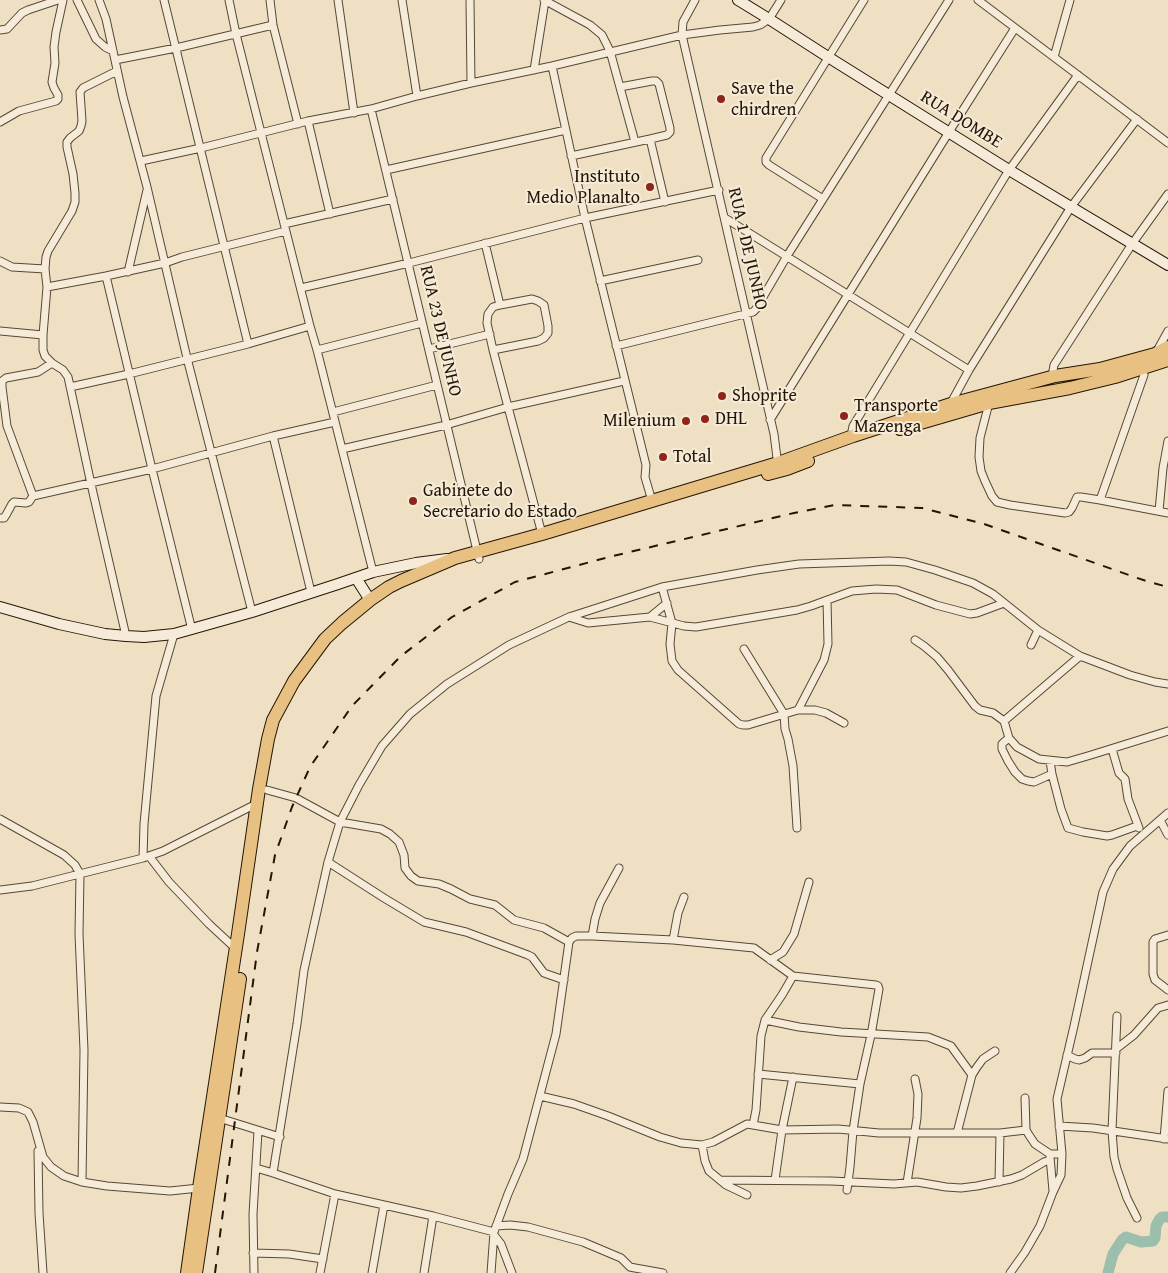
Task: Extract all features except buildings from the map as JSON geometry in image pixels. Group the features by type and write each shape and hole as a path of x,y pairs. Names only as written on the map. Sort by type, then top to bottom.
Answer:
{"highway":[{"path":"196,1273 275,742 281,721 300,684 315,663 345,629 372,606 420,579 478,556 542,534 652,501 778,467 853,436 951,404 1055,376 1100,369 1155,354 1168,347"},
{"path":"187,1273 268,739 274,720 294,681 325,639 370,600 401,581 455,558 478,556 989,403 1143,372 1168,360"}],"street":[{"path":"0,30 7,29 22,13 58,0"},
{"path":"0,122 19,111 58,99 52,82 56,32 63,0"},
{"path":"77,0 96,39 113,51"},
{"path":"99,0 106,19 123,96 148,187 187,358 252,612"},
{"path":"164,0 248,344"},
{"path":"229,0 236,34 373,572"},
{"path":"270,0 273,25 298,124"},
{"path":"338,0 354,112"},
{"path":"402,0 417,96"},
{"path":"470,0 471,83"},
{"path":"534,70 545,0 596,29 602,35 610,52 635,142"},
{"path":"682,35 683,22 696,0"},
{"name":"RUA DOMBE","path":"738,0 1009,170 1168,266"},
{"path":"141,161 308,121 371,109 471,83 682,35 753,27 760,25 769,18 781,0"},
{"path":"823,199 769,165 766,162 766,158 864,0"},
{"path":"616,346 746,314 756,309 787,256 949,0"},
{"path":"978,0 986,3 1015,28 1168,143"},
{"path":"1054,57 1070,0"},
{"path":"115,60 273,25"},
{"path":"770,420 948,132 1015,28"},
{"name":"RUA 1 DE JUNHO","path":"682,35 770,420 778,467"},
{"path":"552,66 585,218 646,466 646,477 652,501"},
{"path":"117,70 83,88 80,92 81,126 79,131 67,142 73,174 75,202 72,211 46,257 47,287 43,350 45,356 63,370 68,377 90,484 126,636"},
{"path":"853,436 853,426 1009,170 1078,75"},
{"path":"572,156 667,135 670,132 659,84 656,81 652,80 620,88"},
{"name":"RUA 23 DE JUNHO","path":"371,109 478,556"},
{"path":"951,404 969,370 1071,207 1136,119"},
{"path":"308,121 330,214"},
{"path":"386,170 566,130"},
{"path":"650,139 665,202"},
{"path":"128,272 148,187"},
{"path":"301,288 409,263 585,218 718,190"},
{"path":"1055,376 1053,371 1054,365 1132,244 1168,194"},
{"path":"47,287 165,263 182,256 223,246 330,214 393,199"},
{"path":"725,218 969,370"},
{"path":"485,243 500,305"},
{"path":"600,281 698,260"},
{"path":"0,261 12,267 45,269"},
{"path":"106,276 192,630"},
{"path":"493,350 538,341 544,338 548,333 544,305 538,300 532,299 500,305 488,314 487,323 493,350 542,534"},
{"path":"317,350 422,323"},
{"path":"70,387 248,344 310,326"},
{"path":"0,331 43,335"},
{"path":"1155,354 1168,331"},
{"path":"429,349 490,334"},
{"path":"33,496 7,426 2,381 6,378 38,372 52,363"},
{"path":"1100,500 1143,372 1168,366"},
{"path":"342,449 446,425 508,407 624,381"},
{"path":"333,412 437,385"},
{"path":"989,403 980,438 979,457 985,481 996,502 1069,512 1077,497 1081,497 1168,513"},
{"path":"0,518 4,518 14,502 26,503 33,496 152,469 273,436 335,422"},
{"path":"273,436 311,592"},
{"path":"1159,511 1166,469 1168,441"},
{"path":"0,607 88,630 126,636 144,637 174,634 252,612 373,572 455,558"},
{"path":"273,1173 304,970 328,862 340,822 358,786 382,746 410,714 447,684 509,645 569,617 662,586 799,564 889,561 913,564 973,582 993,594 1038,630 1080,656 1130,675 1168,684"},
{"path":"356,578 370,600"},
{"path":"662,586 672,623 670,644 671,657 675,665 678,670 740,724 743,726 748,725 798,710 816,710 844,723"},
{"path":"569,617 588,623 650,616 672,623 696,627 797,610 852,590 876,589 897,590 936,605 970,614 1004,603"},
{"path":"798,710 824,660 828,644 828,600"},
{"path":"650,616 667,603"},
{"path":"1032,645 1038,630"},
{"path":"174,634 156,696 144,824 146,857 209,924 236,949"},
{"path":"914,640 937,657 975,706 980,710 993,713 1004,721 1009,738 1017,747 1039,760 1066,762 1168,731"},
{"path":"744,649 784,714 785,729 793,766 797,828"},
{"path":"1004,721 1080,656"},
{"path":"1009,738 1002,744 1002,749 1008,762 1022,779 1034,782 1052,774"},
{"path":"1112,749 1119,773 1125,779 1128,799 1142,835"},
{"path":"1050,761 1068,828 1107,836 1137,826"},
{"path":"267,790 296,798 340,822 381,829 399,842 404,855 405,868 418,881 439,884 470,899 494,904 514,920 544,928 569,942"},
{"path":"0,890 32,886 146,857 163,851 258,803"},
{"path":"1010,1273 1040,1226 1052,1192 1061,1176 1062,1154 1057,1099 1103,892 1113,869 1130,846 1168,813"},
{"path":"0,819 64,855 75,865 80,874 84,1050 82,1182"},
{"path":"1160,820 1168,834"},
{"path":"328,862 424,922 466,932 528,955 532,957 544,973 564,980"},
{"path":"592,936 594,919 600,903 619,868"},
{"path":"770,960 783,952 794,934 809,882"},
{"path":"673,940 678,913 684,897"},
{"path":"1168,935 1155,939 1153,942 1153,974 1155,980 1168,990"},
{"path":"491,1273 495,1231 522,1159 540,1096 556,1034 569,942 576,936 673,940 754,948 793,976 878,986 872,1034 860,1084 848,1186"},
{"path":"753,1125 756,1110 761,1036 765,1020 793,976"},
{"path":"1067,1055 1075,1060 1079,1060 1086,1058 1092,1053 1116,1051 1134,1035 1158,1008 1168,1005"},
{"path":"1117,1016 1112,1131 1114,1157 1127,1198 1137,1218"},
{"path":"765,1020 799,1028 910,1035 940,1040 951,1046 972,1075"},
{"path":"957,1133 972,1075 984,1059 995,1051"},
{"path":"758,1074 860,1084"},
{"path":"775,1180 782,1130 793,1078"},
{"path":"907,1183 917,1118 918,1094 915,1079"},
{"path":"1059,1126 1093,1128 1166,1139 1168,1091"},
{"path":"540,1096 574,1104 667,1139 681,1143 702,1145 713,1142 747,1124 782,1130 804,1129 880,1133 1000,1133 1026,1130"},
{"path":"1025,1098 1026,1130 1035,1144 1050,1157 1052,1192"},
{"path":"0,1107 19,1108 28,1112 33,1122 43,1157 51,1168 64,1176 82,1182 107,1186 170,1191 199,1188"},
{"path":"219,1118 280,1137"},
{"path":"254,1273 253,1214 258,1131"},
{"path":"999,1182 1000,1133"},
{"path":"38,1140 39,1213 43,1273"},
{"path":"702,1145 709,1171 726,1185 747,1195"},
{"path":"720,1180 775,1180 848,1186 924,1183 961,1188 1011,1179 1022,1175 1050,1157 1062,1154"},
{"path":"256,1168 335,1194 495,1231 510,1225 583,1242 621,1258 635,1268 663,1273"},
{"path":"320,1273 335,1194"},
{"path":"372,1273 384,1205"},
{"path":"424,1273 433,1216"},
{"path":"495,1231 512,1273"},
{"path":"253,1253 289,1254 323,1258"}],"waterway":[{"path":"1108,1273 1113,1254 1122,1240 1126,1237 1141,1242 1153,1241 1159,1220 1162,1217 1168,1217"}],"railway":[{"path":"215,1273 257,952 275,855 292,807 310,767 352,706 401,656 452,617 515,582 613,556 834,505 922,508 984,524 1168,587"}],"place":[{"name":"Save the chirdren","path":"721,99"},
{"name":"Instituto Medio Planalto","path":"650,187"},
{"name":"Shoprite","path":"722,396"},
{"name":"Transporte Mazenga","path":"844,416"},
{"name":"DHL","path":"705,419"},
{"name":"Milenium","path":"686,421"},
{"name":"Total","path":"663,457"},
{"name":"Gabinete do Secretario do Estado","path":"413,501"}]}
